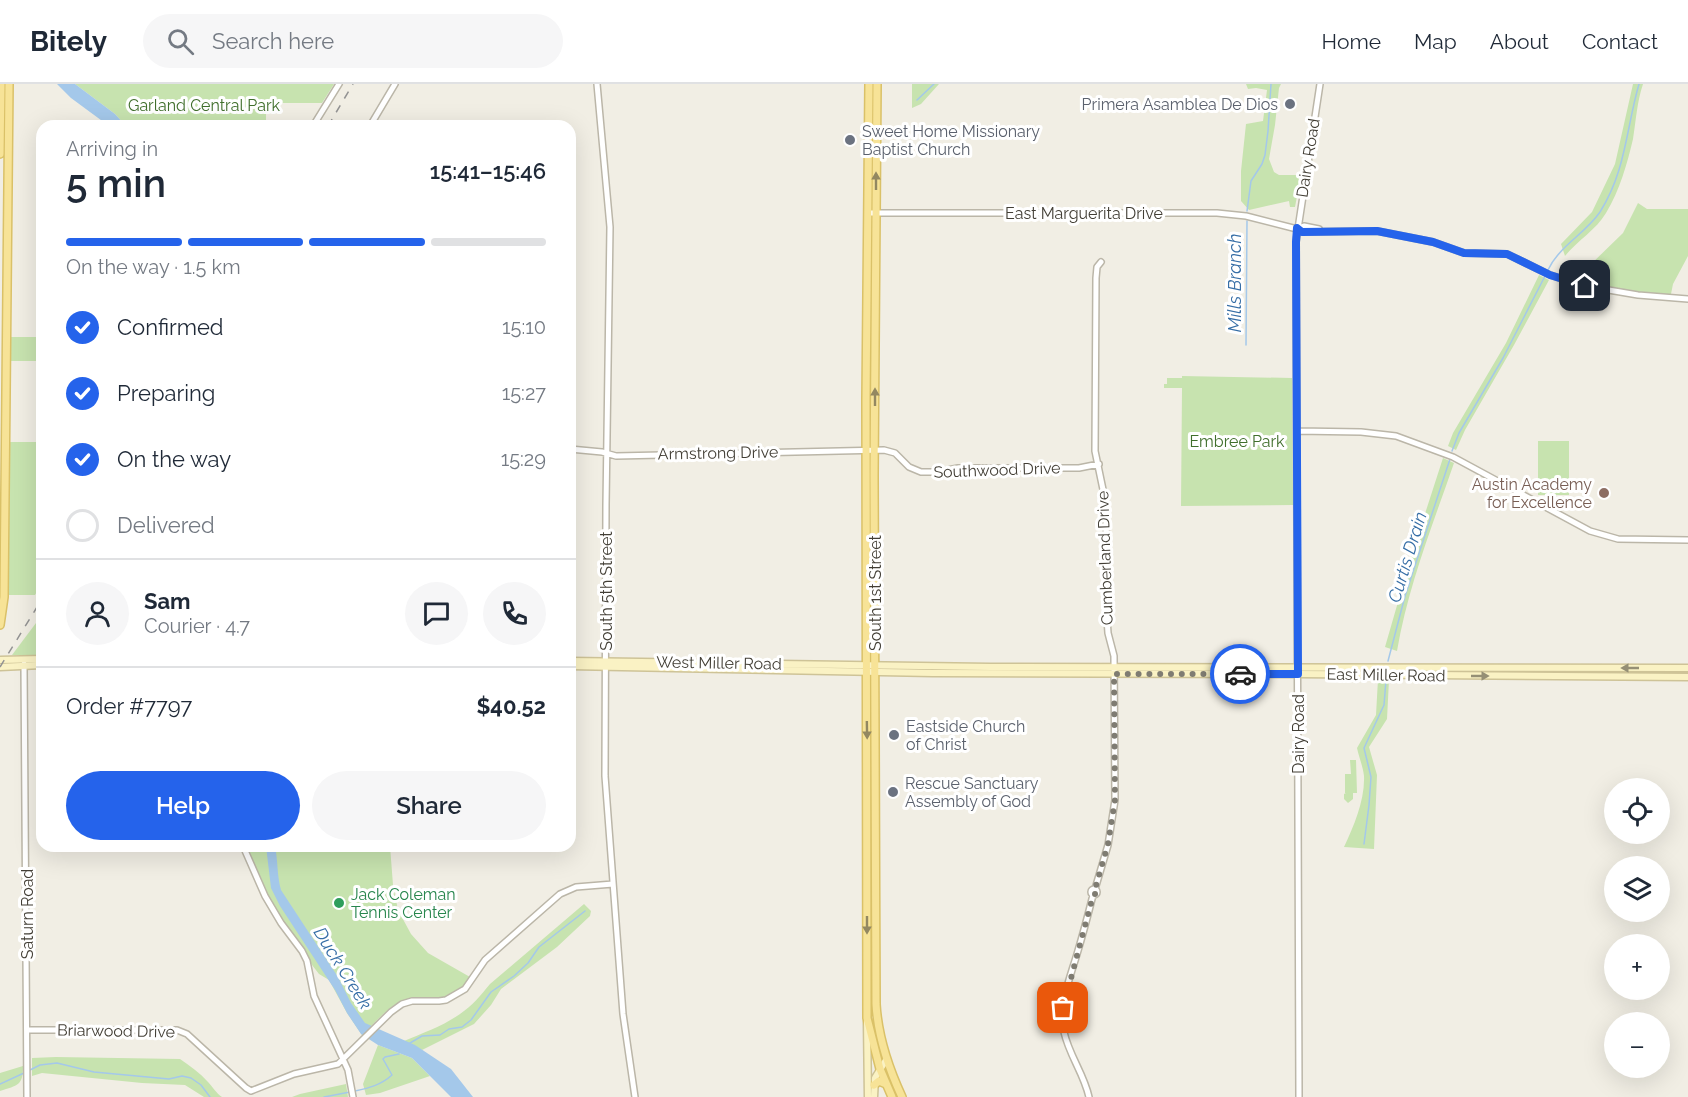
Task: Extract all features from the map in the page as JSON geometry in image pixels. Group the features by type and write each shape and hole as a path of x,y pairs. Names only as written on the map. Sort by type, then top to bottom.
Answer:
{"main road":[{"path":"0,154 1,84"},
{"path":"0,625 9,84"},
{"name":"South 1st Street","path":"867,1097 872,213 869,84"},
{"name":"South 1st Street","path":"872,213 877,84"},
{"path":"0,660 36,664"},
{"path":"0,667 36,660"},
{"name":"West Miller Road","path":"576,662 871,669"},
{"name":"West Miller Road","path":"576,666 606,664"},
{"name":"East Miller Road","path":"871,669 1688,668"},
{"name":"South 1st Street","path":"871,669 876,1004 879,1037 902,1097"},
{"name":"East Miller Road","path":"1298,670 1688,677"},
{"name":"South 1st Street","path":"867,1018 880,1069 892,1097"},
{"path":"874,1097 874,1085 886,1060"},
{"path":"874,1085 879,1081 886,1084"}],"street":[{"path":"318,120 339,84"},
{"path":"374,120 395,84"},
{"name":"South 5th Street","path":"597,84 610,227 605,776 623,1014 635,1097"},
{"name":"Dairy Road","path":"1299,1097 1296,242 1320,84"},
{"name":"East Marguerita Drive","path":"872,213 1216,213 1246,216 1297,228 1302,232 1377,231 1433,242 1464,253 1507,254 1550,275 1576,284 1619,292 1688,299"},
{"name":"Cumberland Drive","path":"1089,1097 1084,1079 1066,1043 1063,1029 1063,1006 1108,844 1115,800 1114,670 1107,618 1106,504 1095,451 1096,278 1097,267 1101,262"},
{"path":"1297,431 1361,432 1396,436 1453,457 1590,531 1618,539 1688,540"},
{"name":"Armstrong Drive","path":"576,449 616,456 871,450"},
{"name":"Southwood Drive","path":"871,450 895,453 911,469 921,472 938,472 958,468 1079,468 1099,464"},
{"name":"Saturn Road","path":"24,663 27,1097"},
{"path":"246,852 265,896 307,961 314,996 344,1060 353,1097"},
{"name":"Briarwood Drive","path":"27,1030 177,1030 187,1034 251,1091 294,1074 334,1066 344,1060 348,1053 402,1004 412,1001 439,1001 465,990 485,960 564,892 576,887 613,884"}],"green space":[{"name":"Garland Central Park","path":"75,84 334,84 322,103 266,103 266,120 120,120"},
{"path":"912,84 939,84 921,104 912,108"},
{"path":"1246,84 1281,84 1269,159 1274,172 1279,175 1301,175 1295,207 1290,207 1289,201 1249,210 1241,201 1241,171 1246,124 1263,121 1267,90 1248,89"},
{"path":"1633,84 1643,84 1633,139 1619,186 1602,219 1565,256 1561,244 1592,212 1615,164"},
{"path":"1638,203 1647,209 1688,209 1688,256 1668,296 1581,281 1587,268 1623,233"},
{"path":"1539,275 1549,280 1456,450 1448,446 1453,433 1506,343"},
{"path":"11,337 36,337 36,361 10,361"},
{"name":"Embree Park","path":"1182,376 1292,378 1293,505 1181,506 1182,388 1164,388 1164,384 1167,384 1167,378 1182,378"},
{"path":"1538,441 1569,441 1569,495 1538,495"},
{"path":"10,442 36,442 35,595 8,595 7,513"},
{"path":"1443,458 1454,463 1414,579 1397,651 1385,647"},
{"path":"36,623 36,655 12,655"},
{"path":"1378,679 1389,680 1387,719 1369,747 1377,775 1374,849 1344,847 1355,822 1363,794 1364,776 1357,748 1376,715"},
{"path":"1350,760 1356,760 1357,793 1353,793 1353,799 1348,803 1344,799 1344,794 1346,793 1345,774 1351,774"},
{"path":"248,852 390,852 398,910 411,934 428,953 470,977 462,988 445,998 407,1000 398,1003 384,1013 362,1035 329,980 319,974 312,965 268,898"},
{"path":"584,904 591,911 590,916 557,947 501,989 491,1005 474,1024 422,1050 404,1041 440,1026 464,1011 490,984"},
{"path":"378,1045 412,1058 430,1076 380,1093 366,1095 363,1084"},
{"path":"32,1058 180,1059 202,1076 222,1097 204,1097 185,1085 42,1073 32,1076"},
{"path":"23,1066 22,1078 18,1084 0,1091 0,1073"},
{"path":"346,1084 348,1097 292,1097 300,1094"}],"water":[{"path":"57,84 75,84 120,120 101,120 71,98"},
{"path":"267,852 276,852 281,890 365,1023 415,1045 451,1069 473,1097 451,1097 412,1058 378,1045 361,1034 271,888"}],"waterway":[{"path":"917,100 934,84"},
{"name":"Mills Branch","path":"1247,211 1251,181 1265,155 1271,84"},
{"name":"Curtis Drain","path":"1548,270 1559,254 1594,220 1609,197 1624,150 1639,84"},
{"name":"Mills Branch","path":"1246,345 1247,221"},
{"name":"Curtis Drain","path":"1452,451 1459,433 1503,358 1545,276"},
{"name":"Curtis Drain","path":"1388,661 1405,596 1450,459"},
{"name":"Curtis Drain","path":"1364,844 1371,777 1364,748 1384,705 1386,680"},
{"path":"410,1043 422,1036 440,1035 449,1029 462,1027 471,1020 491,992 514,976 528,963 539,947 585,911"},
{"path":"355,1091 375,1086 392,1075 383,1059 399,1054"},
{"path":"28,1071 40,1065 57,1063 94,1072 169,1079 182,1076 191,1078 201,1085 210,1097"},
{"path":"0,1084 24,1073"},
{"path":"324,1097 350,1092"}],"railway":[{"path":"332,120 353,84"},
{"path":"0,667 36,609"}],"way so far":[{"path":"1063,1008 1093,896 1097,892 1095,889 1108,844 1115,800 1114,674 1240,674"}],"place":[{"name":"Primera Asamblea De Dios","path":"1290,104"},
{"name":"Sweet Home Missionary Baptist Church","path":"850,140"},
{"name":"Austin Academy for Excellence","path":"1604,493"},
{"name":"Eastside Church of Christ","path":"894,735"},
{"name":"Rescue Sanctuary Assembly of God","path":"893,792"},
{"name":"Jack Coleman Tennis Center","path":"339,903"}],"route":[{"path":"1240,674 1298,674 1297,228 1302,232 1377,231 1433,242 1464,253 1507,254 1550,275 1585,286"}],"water label":[{"name":"Duck Creek","path":"343,968"}]}
